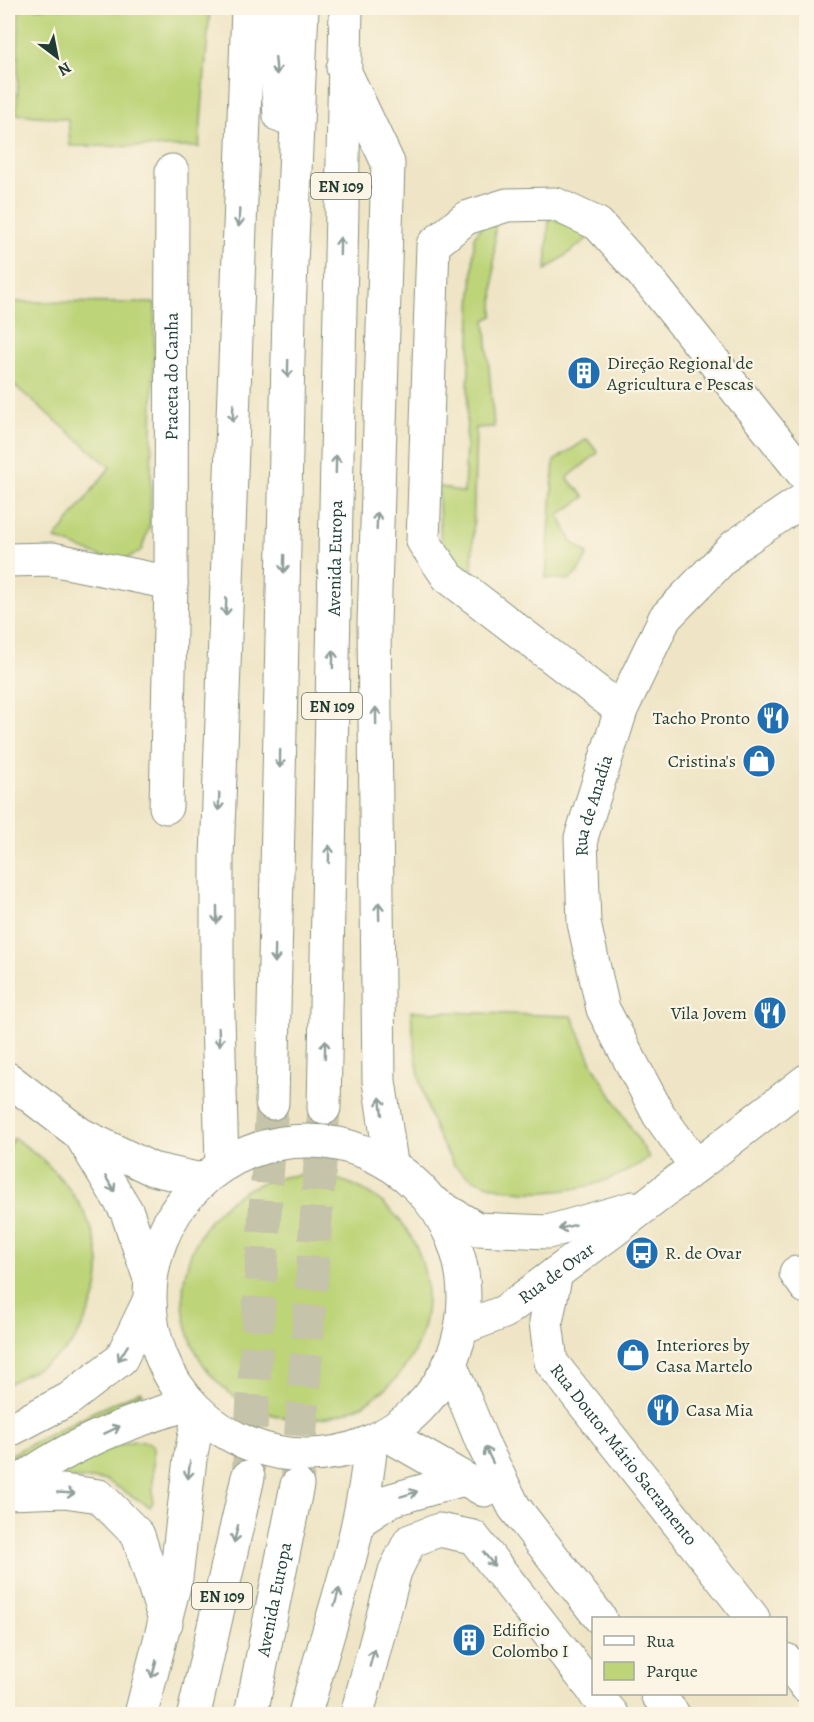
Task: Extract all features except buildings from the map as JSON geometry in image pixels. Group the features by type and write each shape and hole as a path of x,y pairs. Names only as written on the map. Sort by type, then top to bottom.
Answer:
{"main road":[{"path":"212,1172 217,979 217,857 248,8"},
{"path":"272,8 283,154 294,243"},
{"name":"EN 109","path":"272,1103 289,310 294,243 302,8"},
{"name":"Avenida Europa","path":"324,1107 346,8"},
{"path":"343,68 388,163 375,624 379,1082 391,1164"},
{"name":"Praceta do Canha","path":"166,807 171,583 172,171"},
{"path":"621,710 448,577 423,541 433,245 466,218 507,205 555,204 598,224 652,284 807,477"},
{"name":"Rua de Anadia","path":"696,1166 659,1115 603,1010 584,923 581,838 621,710 665,618 735,546 807,498"},
{"path":"8,560 52,559 171,583"},
{"path":"8,1079 80,1134 152,1169 212,1172"},
{"name":"Rua de Ovar","path":"462,1328 504,1312 807,1081"},
{"path":"8,1431 69,1399 121,1359 149,1290 159,1242 177,1208 212,1172 263,1146 306,1140 350,1146 391,1164 414,1181 434,1203 454,1242 465,1285 462,1328 450,1363 424,1404 378,1438 326,1454 280,1454 236,1439 194,1408 168,1373 157,1347 149,1290 127,1212 80,1134"},
{"name":"Rua de Ovar","path":"434,1203 477,1229 548,1232 643,1205"},
{"name":"Rua Doutor Mário Sacramento","path":"556,1273 546,1322 551,1362 752,1617"},
{"path":"450,1363 482,1442 514,1507 599,1617"},
{"path":"8,1492 31,1472 131,1421 194,1408"},
{"path":"141,1714 176,1578 194,1408"},
{"path":"378,1438 464,1479 514,1507"},
{"path":"305,1714 359,1521 378,1438"},
{"name":"EN 109","path":"194,1714 248,1477"},
{"path":"359,1521 390,1500 464,1479"},
{"name":"Avenida Europa","path":"251,1714 297,1485"},
{"path":"8,1492 64,1491 99,1497 138,1535 166,1623"},
{"path":"357,1714 395,1571 410,1541 439,1530 472,1537 592,1689"},
{"path":"787,1661 807,1686"},
{"path":"596,1695 612,1714"},
{"path":"658,1695 674,1714"}],"green space":[{"path":"19,8 210,8 199,147 70,146 68,119 17,114"},
{"path":"549,216 591,236 546,270"},
{"path":"495,219 493,316 485,320 494,427 476,428 472,575 454,563 441,545 438,486 464,493 474,237 481,227"},
{"path":"8,302 155,303 150,524 141,551 124,560 108,559 55,539 110,467 8,380"},
{"path":"587,439 598,453 567,478 585,497 559,515 572,542 588,554 578,572 569,580 546,578 554,461"},
{"path":"411,1011 572,1016 593,1065 649,1157 613,1178 560,1191 523,1192 499,1188 465,1174 451,1160 430,1115 420,1081"},
{"path":"14,1138 35,1153 71,1192 85,1214 95,1238 99,1263 97,1288 88,1314 74,1342 53,1359 8,1384 8,1147"},
{"path":"305,1175 329,1177 352,1184 363,1189 391,1211 413,1239 418,1250 425,1273 427,1297 425,1321 418,1344 413,1355 391,1383 363,1405 352,1410 329,1417 305,1419 281,1417 258,1410 247,1405 219,1383 197,1355 192,1344 185,1321 183,1297 185,1273 192,1250 197,1239 219,1211 247,1189 258,1184 281,1177"},
{"path":"141,1391 143,1394 17,1463 12,1454 91,1413"},
{"path":"133,1441 147,1442 153,1446 153,1502 150,1507 106,1480 45,1477 107,1449"}],"tunnel":[{"path":"248,1477 272,1103"},
{"path":"297,1485 324,1108"}],"place":[{"name":"Direção Regional de Agricultura e Pescas","path":"584,373"},
{"name":"Tacho Pronto","path":"773,718"},
{"name":"Cristina's","path":"759,761"},
{"name":"Vila Jovem","path":"770,1013"},
{"name":"R. de Ovar","path":"642,1253"},
{"name":"Interiores by Casa Martelo","path":"633,1355"},
{"name":"Casa Mia","path":"663,1410"},
{"name":"Edifício Colombo I","path":"469,1640"}]}
